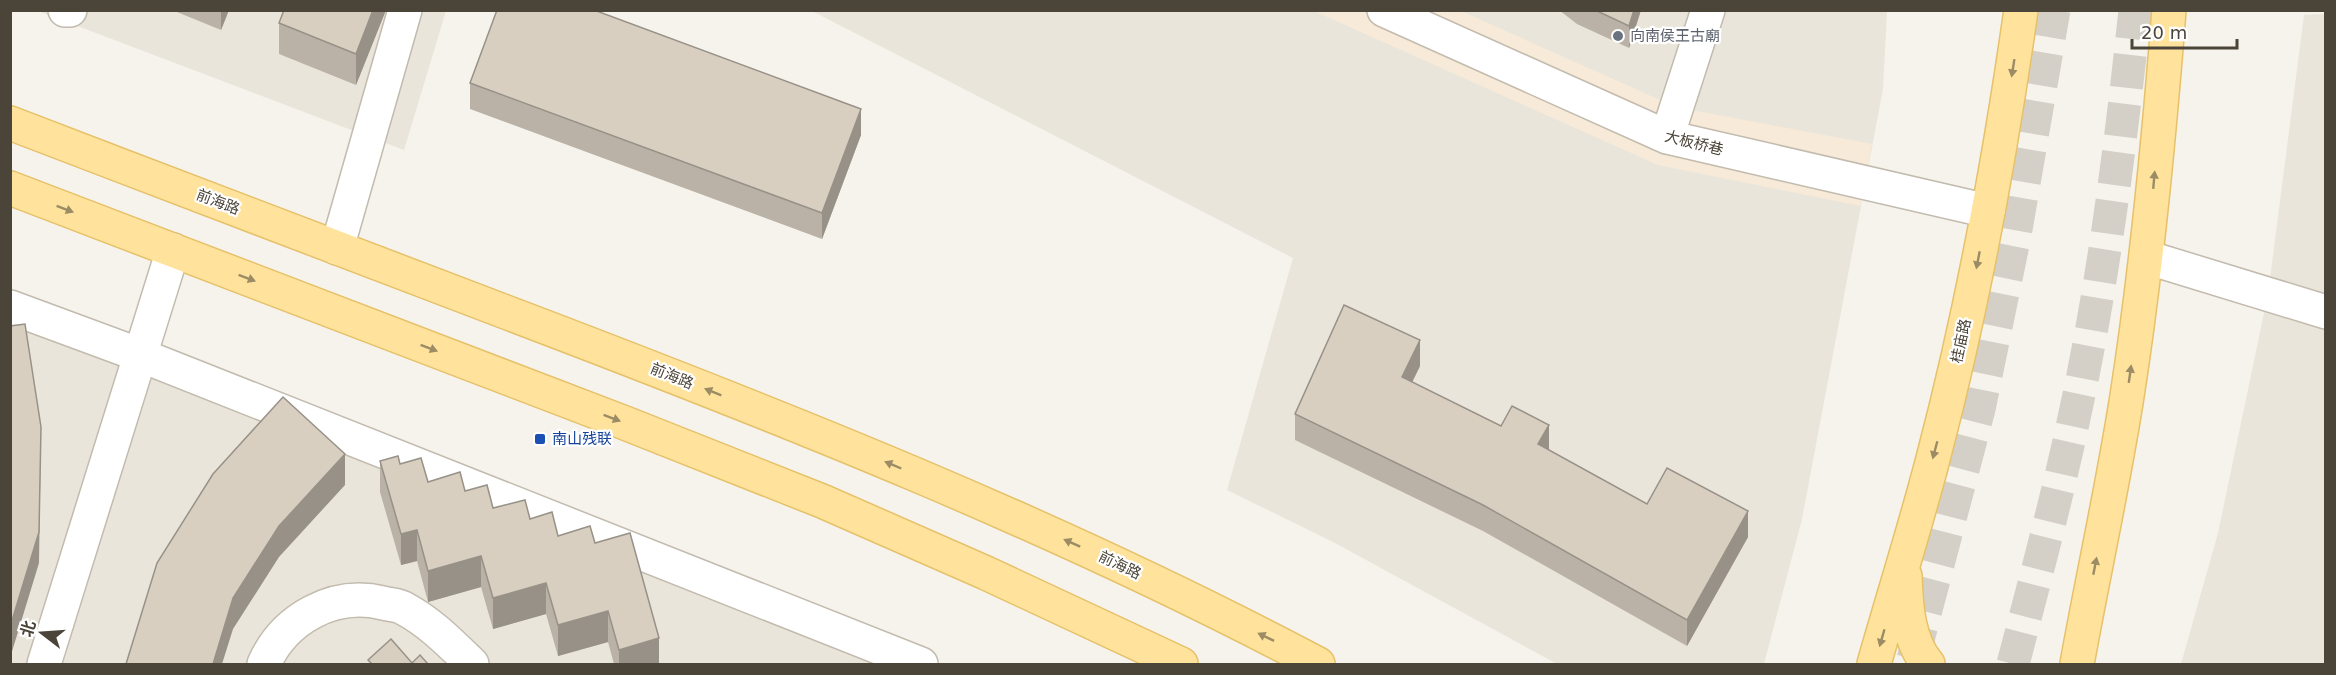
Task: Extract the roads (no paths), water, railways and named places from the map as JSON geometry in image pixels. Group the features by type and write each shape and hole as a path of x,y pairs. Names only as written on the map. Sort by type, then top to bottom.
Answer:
{"main road":[{"name":"桂庙路","path":"1874,664 1935,452 1954,375 1988,211 2021,10"},
{"path":"2077,664 2126,398 2146,257 2169,10"},
{"name":"前海路","path":"10,123 655,369 937,483 1105,558 1318,664"},
{"path":"10,188 625,423 822,501 986,573 1181,664"},
{"path":"1905,556 1906,605 1918,653 1928,664"},
{"path":"2056,664 2072,645 2087,606"}],"street":[{"path":"65,10 70,10"},
{"path":"337,248 405,10"},
{"name":"大板桥巷","path":"1384,10 1667,137 1988,211"},
{"path":"1667,137 1708,10"},
{"path":"44,664 173,250"},
{"path":"2146,257 2325,312"},
{"path":"10,307 140,355 921,664"},
{"path":"264,664 272,646 297,620 330,603 367,599 404,608 434,628 472,664"}],"tunnel":[{"path":"1913,659 1979,409 2015,235 2054,10"},
{"path":"2013,664 2064,461 2092,327 2116,169 2135,10"}],"place":[{"name":"向南侯王古廟","path":"1618,36"},
{"name":"南山残联","path":"540,439"}]}
